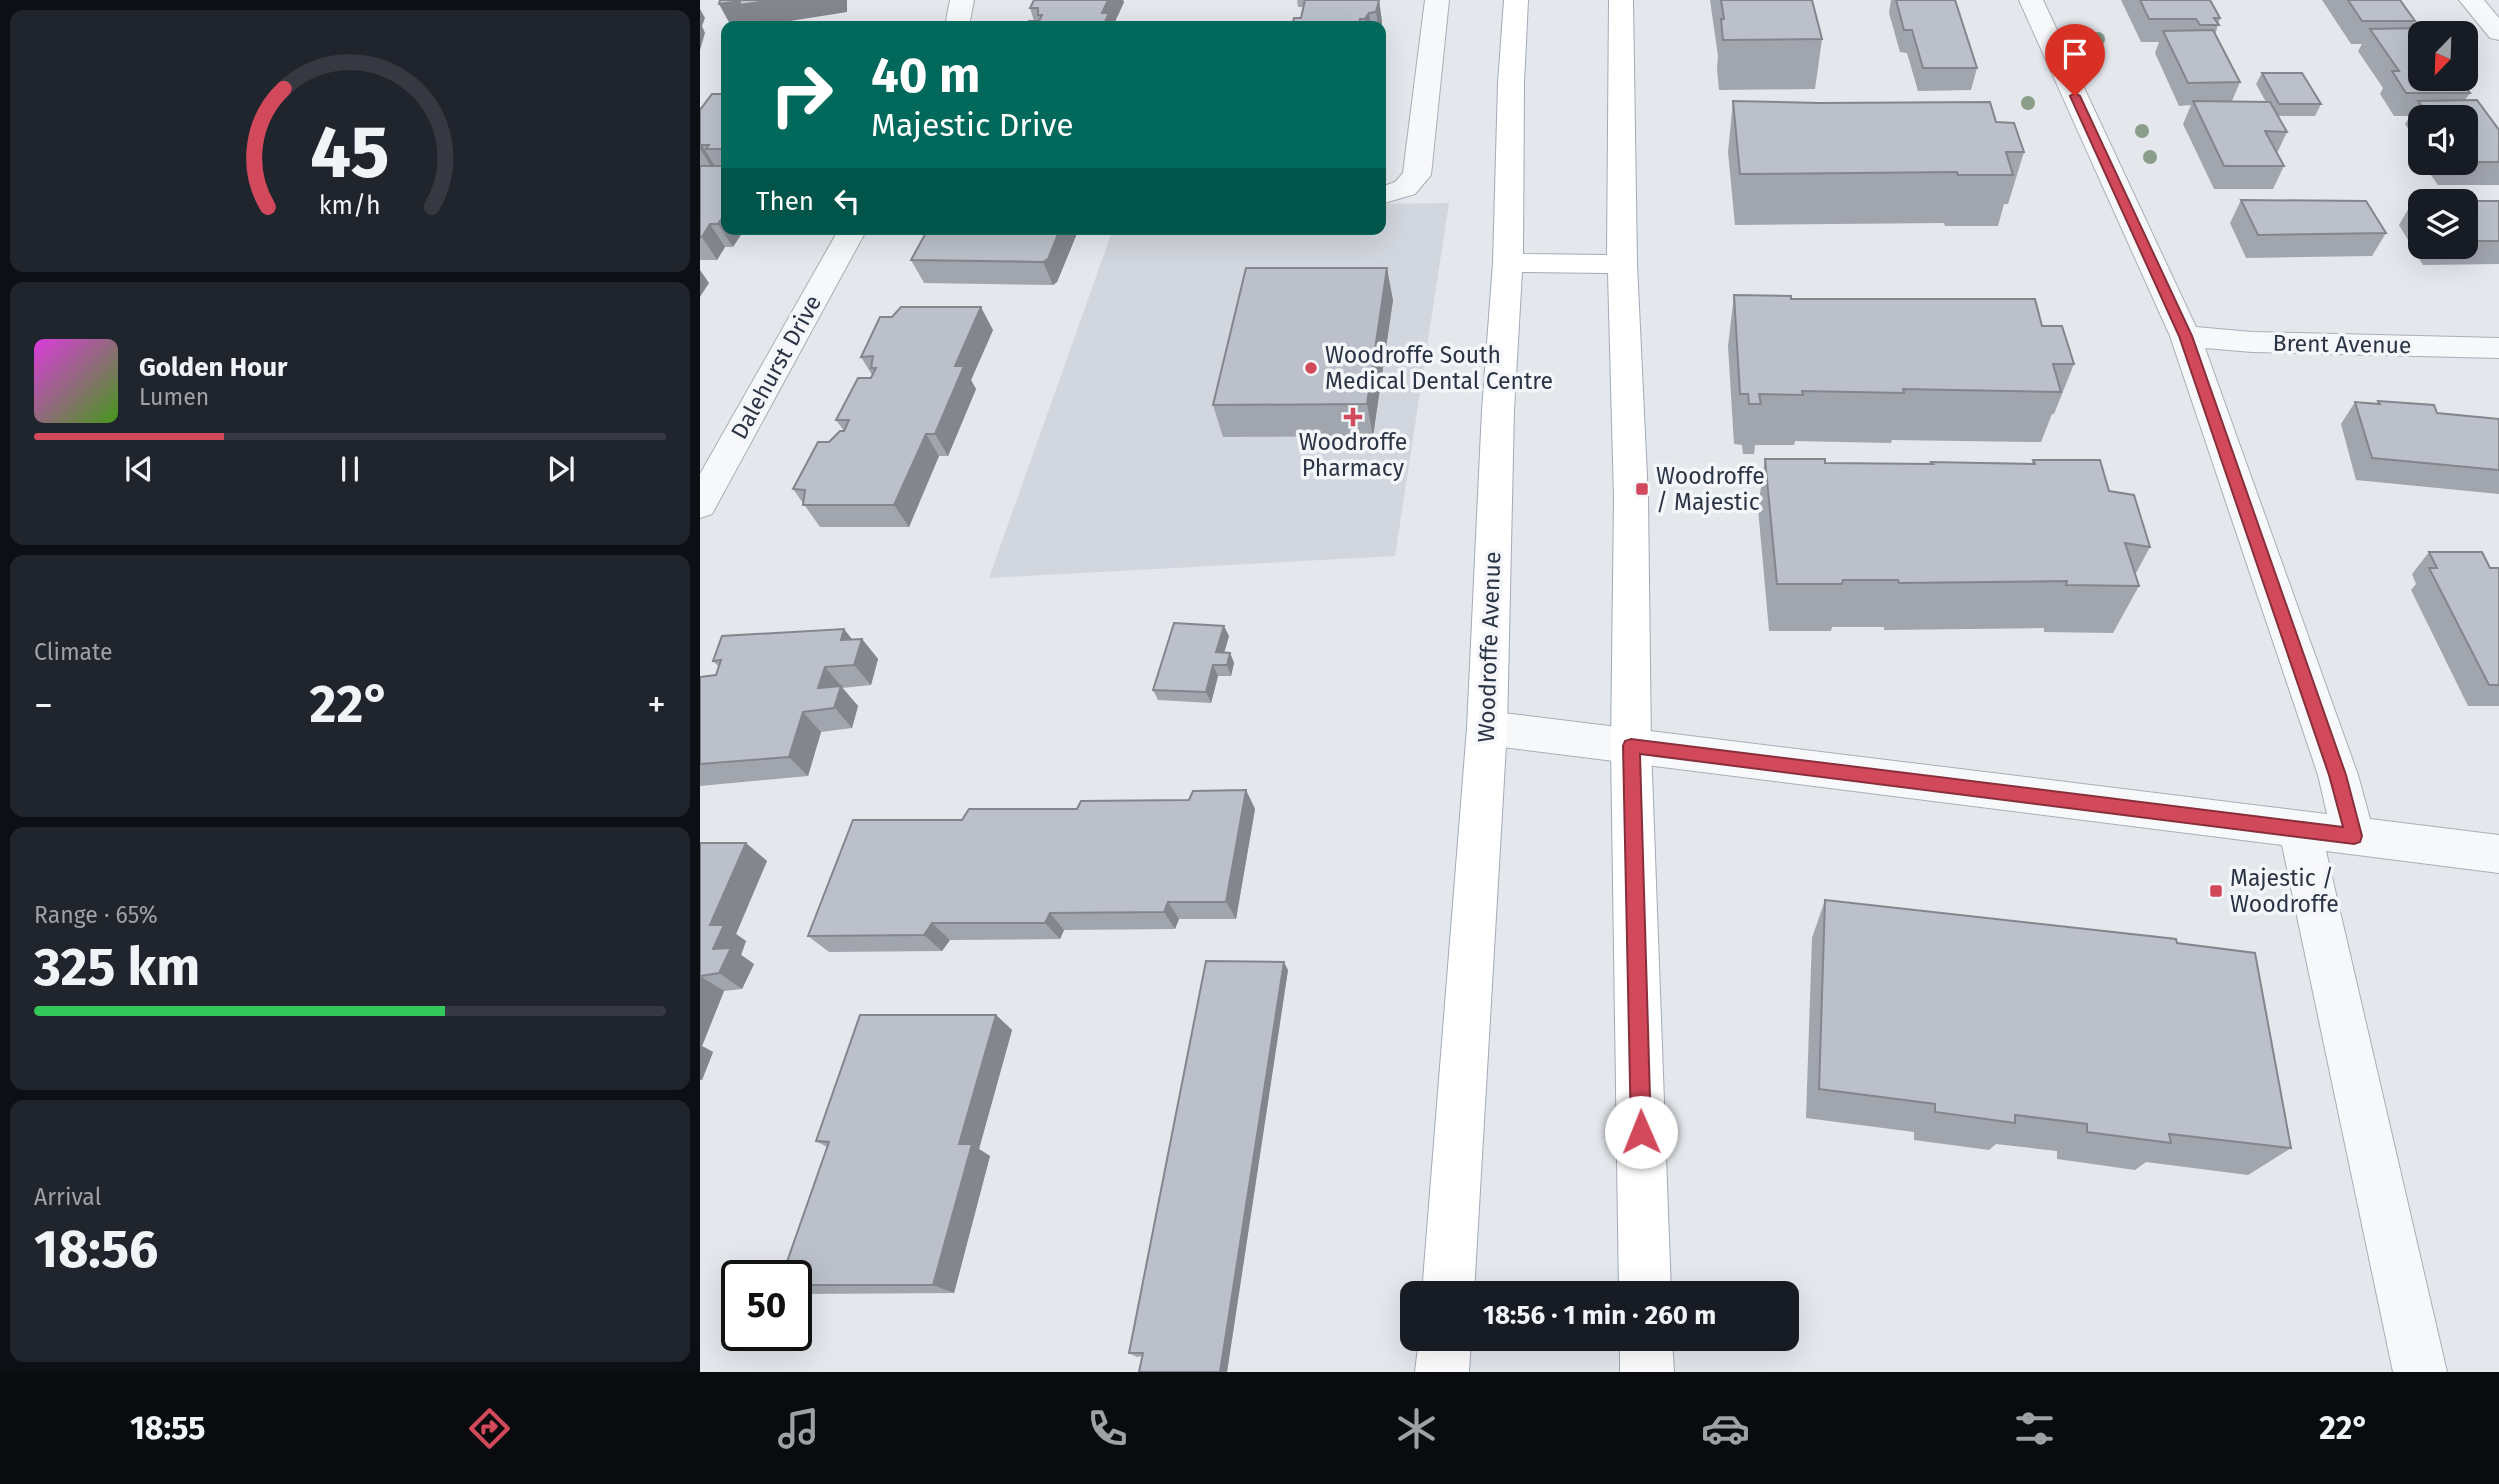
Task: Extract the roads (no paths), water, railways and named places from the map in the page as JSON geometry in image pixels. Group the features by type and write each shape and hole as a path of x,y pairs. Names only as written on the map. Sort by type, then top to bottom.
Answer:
{"main road":[{"name":"Woodroffe Avenue","path":"1449,1281 1487,728 1498,410 1508,263 1511,83 1516,0"},
{"path":"1620,0 1622,264 1631,498 1631,746 1645,1281"},
{"path":"1508,263 1622,264"},
{"path":"1443,1372 1444,1351"},
{"path":"1646,1351 1647,1372"}],"street":[{"path":"958,21 962,0"},
{"path":"1386,194 1405,188 1417,175 1437,0"},
{"path":"2031,0 2185,336 2338,775 2354,836"},
{"path":"2472,0 2499,32"},
{"name":"Dalehurst Drive","path":"700,505 850,235"},
{"name":"Brent Avenue","path":"2185,336 2252,342 2499,348"},
{"path":"1487,728 2499,854"},
{"path":"2300,830 2420,1372"}],"place":[{"name":"Woodroffe South Medical Dental Centre","path":"1311,368"},
{"name":"Woodroffe Pharmacy","path":"1353,417"},
{"name":"Woodroffe / Majestic","path":"1642,489"},
{"name":"Majestic / Woodroffe","path":"2216,891"}]}
